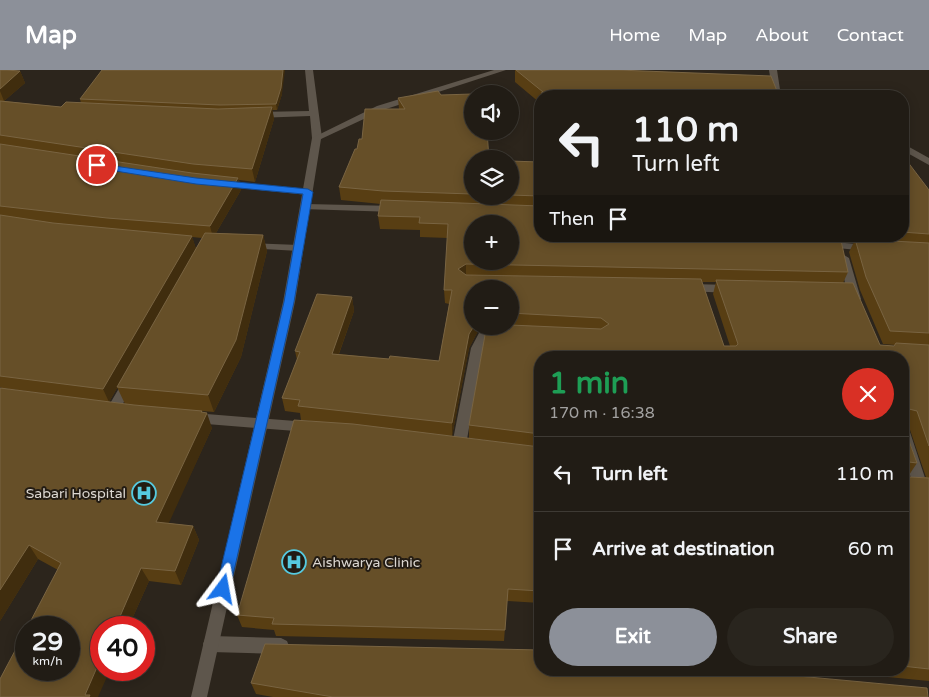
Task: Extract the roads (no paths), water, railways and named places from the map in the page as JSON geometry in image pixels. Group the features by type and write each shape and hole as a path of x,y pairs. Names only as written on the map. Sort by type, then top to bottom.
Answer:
{"street":[{"path":"199,697 289,302 299,248 317,138 309,70"},
{"path":"317,138 380,108 502,70"},
{"path":"773,70 776,90"},
{"path":"250,115 314,113"},
{"path":"909,150 929,162"},
{"path":"215,183 308,192"},
{"path":"306,206 405,210"},
{"path":"840,242 847,291 859,308"},
{"path":"845,242 880,249"},
{"path":"234,245 299,248"},
{"path":"674,288 705,293 747,290"},
{"path":"459,445 477,348 483,336 486,335"},
{"path":"131,412 108,409 136,368"},
{"path":"178,417 317,428"},
{"path":"909,446 925,485 909,484"},
{"path":"211,644 301,646"}],"place":[{"name":"Sabari Hospital","path":"144,493"},
{"name":"Aishwarya Clinic","path":"294,562"}]}
